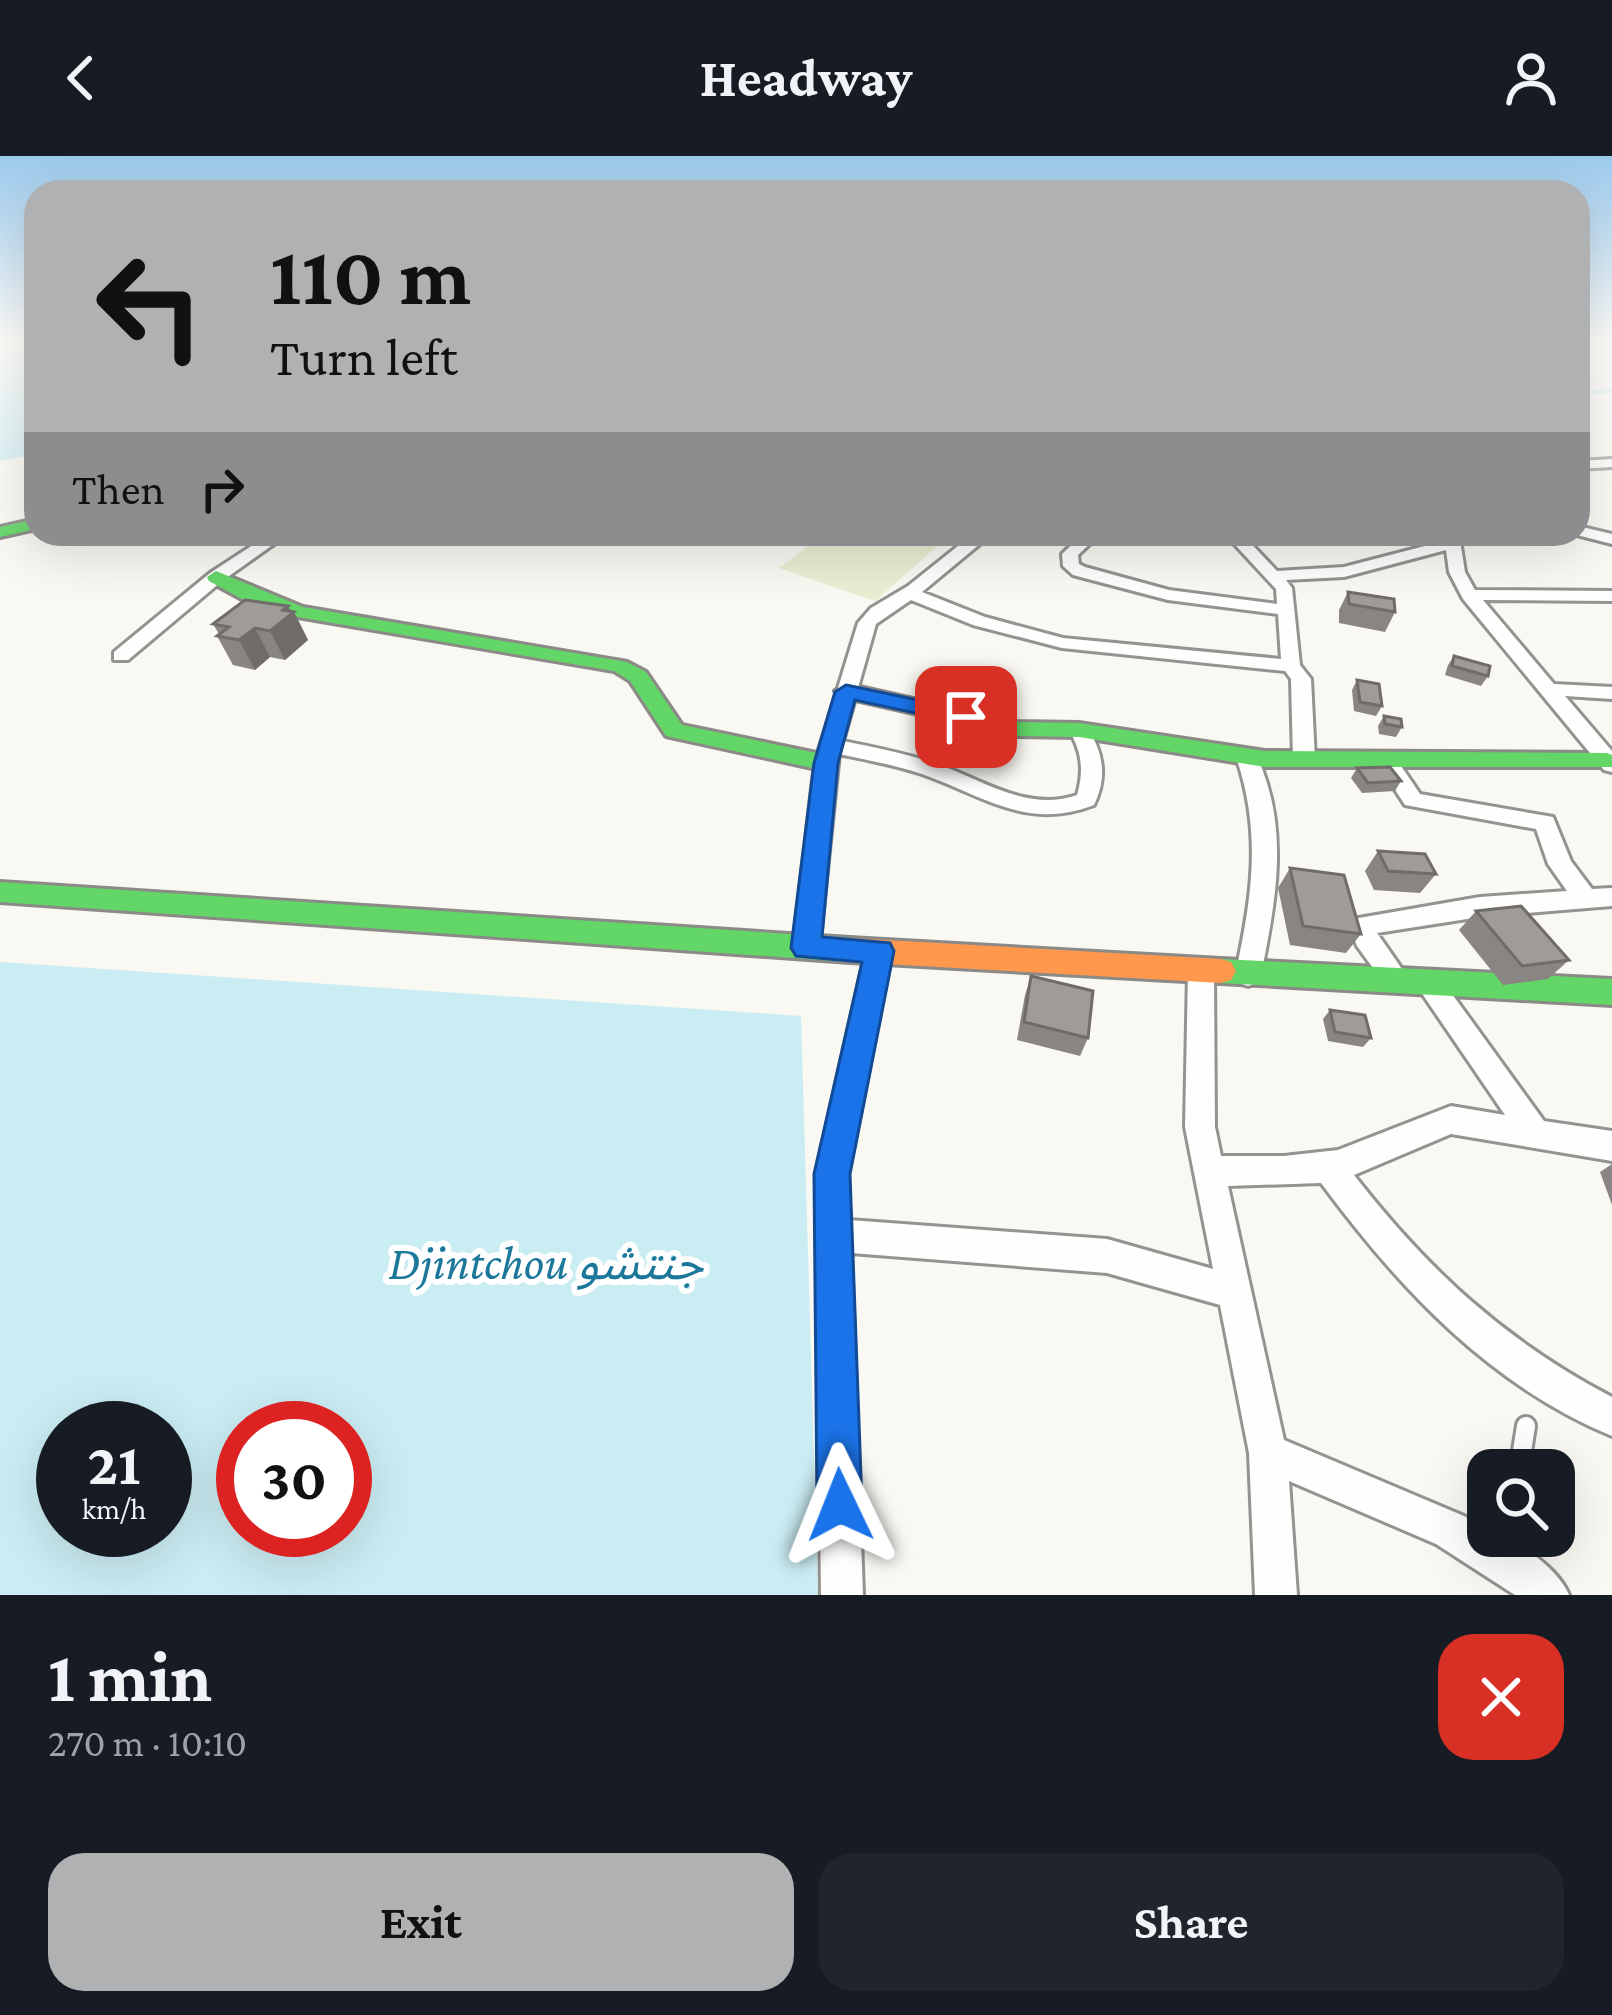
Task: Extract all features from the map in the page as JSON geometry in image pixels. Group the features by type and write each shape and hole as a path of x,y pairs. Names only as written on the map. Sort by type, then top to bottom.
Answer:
{"street":[{"path":"121,656 216,577 262,546"},
{"path":"806,948 828,754 867,622 877,608 911,594 949,554 963,546"},
{"path":"1079,546 1070,554 1071,566 1079,571 1168,595 1285,610"},
{"path":"1245,546 1284,588 1292,666 1301,679 1304,760"},
{"path":"1274,576 1344,572 1430,546"},
{"path":"1454,546 1457,572 1468,595 1610,763"},
{"path":"216,577 249,595 299,612 620,666 638,677 674,731 926,767 999,797 1068,806 1086,800 1092,757 1079,730"},
{"path":"911,594 979,621 1062,643 1292,666"},
{"path":"1468,595 1612,596"},
{"path":"1546,689 1612,694"},
{"path":"846,692 1016,729 1079,730 1246,757 1610,763"},
{"path":"1246,757 1265,804 1267,835 1262,909 1248,975"},
{"path":"1387,759 1413,800 1545,823 1560,863 1599,898"},
{"path":"0,892 806,948 1612,992"},
{"path":"1398,982 1366,939 1362,926 1480,907 1599,898"},
{"path":"842,1595 832,1174 880,951"},
{"path":"1201,971 1200,1126 1268,1453 1276,1595"},
{"path":"1430,984 1536,1135"},
{"path":"1213,1171 1328,1166 1393,1146 1439,1122 1612,1146"},
{"path":"1328,1166 1392,1251 1436,1295 1515,1361 1612,1418"},
{"path":"832,1235 1107,1256 1236,1293"},
{"path":"1268,1453 1467,1532"},
{"path":"1516,1557 1548,1595"}],"lane":[{"path":"1522,1449 1526,1426"}],"green space":[{"path":"808,546 937,546 875,601 779,568"}],"water":[{"path":"0,409 24,409 24,456 0,461"},
{"name":"Djintchou جنتشو","path":"0,962 801,1016 818,1595 0,1595"}],"building":[{"path":"1348,592 1394,599 1395,612 1349,604"},
{"path":"245,600 288,606 283,610 294,612 270,631 255,628 239,640 217,636 229,627 213,624"},
{"path":"1454,656 1490,666 1488,676 1452,666"},
{"path":"1357,680 1379,684 1382,706 1360,702"},
{"path":"1384,716 1401,719 1402,727 1385,724"},
{"path":"1390,767 1401,781 1368,783 1357,768"},
{"path":"1378,851 1425,854 1436,874 1388,871"},
{"path":"1290,868 1344,875 1361,934 1303,926"},
{"path":"1521,906 1569,960 1522,966 1476,911"},
{"path":"1031,976 1093,991 1088,1038 1024,1022"},
{"path":"1330,1010 1365,1015 1371,1038 1335,1032"}],"traffic: fast":[{"path":"0,532 24,527"},
{"path":"216,577 249,595 299,612 620,666 638,677 674,731 826,763"},
{"path":"846,691 1016,729 1079,730 1265,759 1607,761"},
{"path":"0,892 850,950"},
{"path":"1221,971 1612,992"}],"traffic: slow":[{"path":"850,950 1221,971"}],"route":[{"path":"840,1505 832,1174 880,951 806,948 826,763 846,692 966,717"}]}
